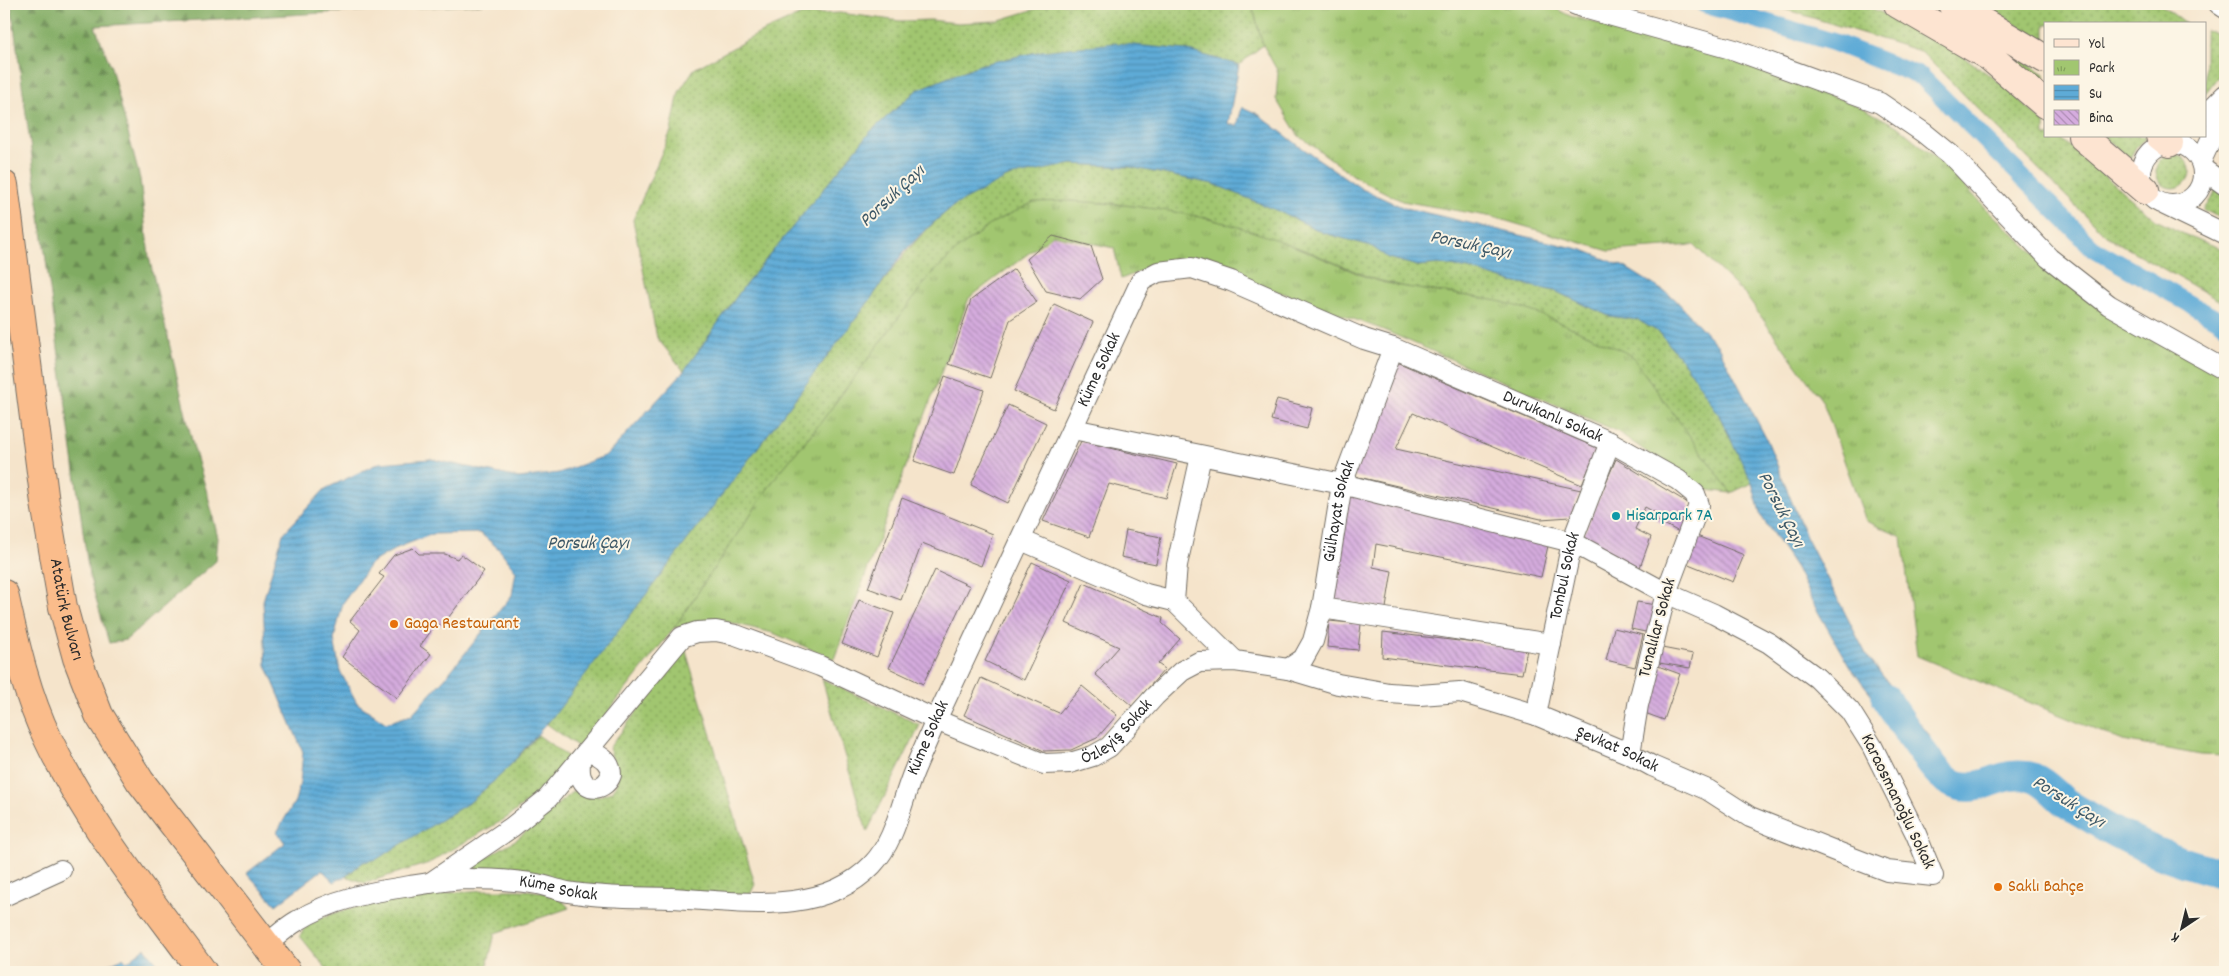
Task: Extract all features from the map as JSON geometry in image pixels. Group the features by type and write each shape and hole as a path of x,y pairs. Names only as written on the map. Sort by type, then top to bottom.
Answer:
{"highway":[{"name":"Atatürk Bulvarı","path":"4,185 44,503 63,607 77,658 99,716 140,781 287,972"},
{"path":"4,594 22,672 47,738 85,808 134,879 203,972"}],"street":[{"path":"1574,4 1735,50 1880,103 1924,132 1951,155 2049,258 2109,305 2225,370"},
{"path":"1898,4 1990,57 2044,103"},
{"path":"1952,4 2044,59"},
{"path":"2219,4 2225,8"},
{"path":"2206,114 2225,95"},
{"path":"2225,108 2202,165 2201,184 2192,197 2178,204 2154,197 2140,174 2144,159 2154,148 2172,139 2191,149 2202,165 2225,185"},
{"path":"2084,138 2154,197 2225,234"},
{"name":"Küme Sokak","path":"266,945 297,921 336,901 372,892 465,879 516,881 540,884 567,892 601,895 769,903 818,896 831,891 872,865 884,849 895,826 913,772 936,720 1141,281 1158,272 1192,268 1231,281 1364,339 1393,348"},
{"name":"Durukanlı Sokak","path":"1393,348 1610,442 1678,480 1695,494 1699,505"},
{"name":"Gülhayat Sokak","path":"1288,669 1302,659 1313,641 1322,608 1342,484 1393,348"},
{"name":"Karaosmanoğlu Sokak","path":"1073,429 1342,484 1572,542 1666,593 1714,614 1769,643 1816,678 1850,711 1872,746 1916,834 1933,876"},
{"name":"Tombul Sokak","path":"1536,715 1572,542 1610,442"},
{"path":"1174,601 1177,565 1201,456"},
{"name":"Tunalılar Sokak","path":"1630,754 1638,706 1666,593 1699,505"},
{"path":"1021,540 1146,594 1174,601 1235,661"},
{"path":"1322,608 1551,644"},
{"name":"Özleyiş Sokak","path":"430,883 512,827 548,798 682,637 716,631 736,635 820,666 936,720 1044,764 1070,763 1093,756 1109,747 1155,696 1182,670 1199,662 1235,661 1288,669"},
{"name":"Şevkat Sokak","path":"1288,669 1338,684 1389,693 1420,695 1460,692 1536,715 1630,754 1652,766 1708,790 1750,817 1887,871 1933,876"},
{"path":"4,896 61,870"}],"green space":[{"path":"11,4 483,4 95,26 111,67 140,179 149,257 193,445 218,538 216,561 126,640 109,643 89,575"},
{"path":"1052,4 1252,4 1263,45 1239,65 1185,50 1042,51 979,65 917,90 870,132 742,289 684,371 657,338 633,220 671,131 679,92 694,69 760,33 801,15 840,13 900,21 931,20 958,23 996,21"},
{"path":"1252,4 1547,4 1570,16 1718,56 1857,105 1897,126 1942,163 1991,213 2057,275 2225,378 2225,756 2201,755 2123,741 1917,656 1902,537 1866,521 1823,402 1746,296 1694,245 1609,251 1493,217 1402,201 1357,178 1298,135 1276,99 1278,72 1263,45"},
{"path":"1768,4 1863,4 1910,26 1963,56 2003,85 2044,123 2044,138 2060,138 2156,220 2186,235 2225,250 2225,304 2106,236 1920,51"},
{"path":"1917,4 1928,4 2044,73 2044,88"},
{"path":"1980,4 2160,4 2183,22 2044,22 2044,40"},
{"path":"2206,30 2211,31 2225,41 2225,67 2206,93"},
{"path":"2105,138 2146,138 2136,147 2130,158"},
{"path":"2173,154 2185,159 2190,171 2185,183 2173,188 2161,183 2156,171 2161,159"},
{"path":"1072,164 1130,167 1214,184 1283,213 1324,233 1371,246 1388,258 1418,266 1438,264 1469,269 1512,282 1555,291 1609,316 1638,320 1660,333 1687,366 1718,413 1752,483 1731,493 1611,346 1554,321 1500,302 1410,288 1373,279 1307,251 1208,218 1117,204 1069,201 821,422 775,479 674,628 580,748 547,724 884,280 929,227 964,199 985,187 1024,172"},
{"path":"2216,187 2225,195 2225,221 2203,209 2214,195"},
{"path":"1069,201 1137,206 1182,213 1226,223 1276,239 1375,280 1405,287 1498,301 1531,311 1566,325 1631,355 1731,493 1699,489 1617,431 1381,329 1191,260 1164,262 1121,279 1114,248 1053,235 969,298 834,659 773,633 724,621 674,628 775,478 821,422 929,277 959,248 994,222 1034,202"},
{"path":"685,648 755,884 750,895 608,888 468,871 468,868 517,839 577,789 600,796 613,791 619,780 609,748"},
{"path":"822,679 920,725 867,832"},
{"path":"538,735 571,759 526,803 508,817 429,863 365,883 346,876 363,862 377,858 470,802 504,772"},
{"path":"488,890 543,892 562,901 569,908 495,933 486,972 329,972 300,936 309,925 328,915 355,908 385,901"}],"water":[{"name":"Porsuk Çayı","path":"1115,43 1185,50 1239,65 1228,124 1237,126 1242,107 1258,114 1298,145 1362,189 1402,207 1583,250 1625,267 1673,297 1718,346 1767,440 1806,537 1867,656 1930,736 1924,744 1887,714 1849,666 1813,603 1796,568 1761,516 1752,483 1718,413 1687,366 1660,333 1638,320 1609,316 1555,291 1512,282 1469,269 1438,264 1418,266 1388,258 1371,246 1324,233 1283,213 1214,184 1130,167 1072,164 1008,177 953,206 924,231 903,253 870,300 556,713 504,772 470,802 377,859 363,862 346,876 334,882 322,870 276,905 247,873 285,843 277,832 295,801 300,783 303,752 266,665 263,601 283,534 325,489 379,463 431,459 519,478 559,473 607,455 684,371 742,289 870,132 917,90 979,65 1042,51","holes":["480,533 499,549 516,571 512,595 445,678 411,715 386,723 357,703 340,671 334,639 343,603 371,563 399,547 433,534"]},
{"path":"145,948 165,972 91,972 123,958 127,962"}],"building":[{"path":"1053,236 1091,246 1102,279 1080,299 1046,291 1027,259"},
{"path":"1014,269 1037,302 1010,320 990,378 949,364 971,300"},
{"path":"1054,304 1093,322 1054,409 1014,391"},
{"path":"1397,362 1597,448 1582,485 1413,413 1396,449 1581,490 1570,517 1541,519 1354,476"},
{"path":"945,376 984,390 954,475 914,461"},
{"path":"1277,399 1312,408 1307,429 1271,420"},
{"path":"1008,405 1046,423 1008,503 971,485"},
{"path":"1081,441 1177,464 1166,498 1109,484 1089,537 1043,521"},
{"name":"Hisarpark 7A","path":"1616,459 1688,503 1693,518 1685,535 1656,520 1658,514 1645,507 1635,529 1651,537 1639,570 1585,545 1583,536"},
{"path":"1352,495 1550,537 1541,577 1376,544 1373,567 1392,571 1386,608 1330,599 1347,501"},
{"path":"902,498 993,534 981,566 922,543 901,600 868,588"},
{"path":"1126,530 1161,537 1156,564 1121,557"},
{"path":"1697,536 1744,555 1733,582 1686,563"},
{"name":"Gaga Restaurant","path":"413,548 419,554 445,554 457,559 461,554 484,571 442,626 437,623 420,646 431,654 397,698 342,657 360,630 350,621 384,577 379,574 394,555"},
{"path":"1032,562 1071,580 1024,680 985,661"},
{"path":"935,570 970,586 923,684 889,668"},
{"path":"1084,583 1163,618 1162,623 1180,639 1158,664 1165,669 1132,706 1095,674 1119,647 1066,623"},
{"path":"859,600 894,613 877,657 842,644"},
{"path":"1637,602 1656,605 1650,633 1631,629"},
{"path":"1329,621 1361,624 1358,650 1327,647"},
{"path":"1614,628 1643,635 1635,667 1606,660"},
{"path":"1383,632 1527,649 1522,674 1382,657"},
{"path":"1662,648 1693,654 1690,668 1659,663"},
{"path":"1658,666 1680,674 1664,720 1642,712"},
{"path":"981,678 1059,713 1082,686 1117,715 1097,738 1071,750 1044,751 964,715"}],"waterway":[{"path":"1704,4 1833,42 1922,77 2094,249 2225,324"},
{"name":"Porsuk Çayı","path":"1886,699 1923,754 1947,780 1969,787 2010,776 2034,778 2067,803 2136,843 2189,864 2225,874"}],"place":[{"name":"Hisarpark 7A","path":"1616,516"},
{"name":"Gaga Restaurant","path":"394,624"},
{"name":"Saklı Bahçe","path":"1998,887"}]}
